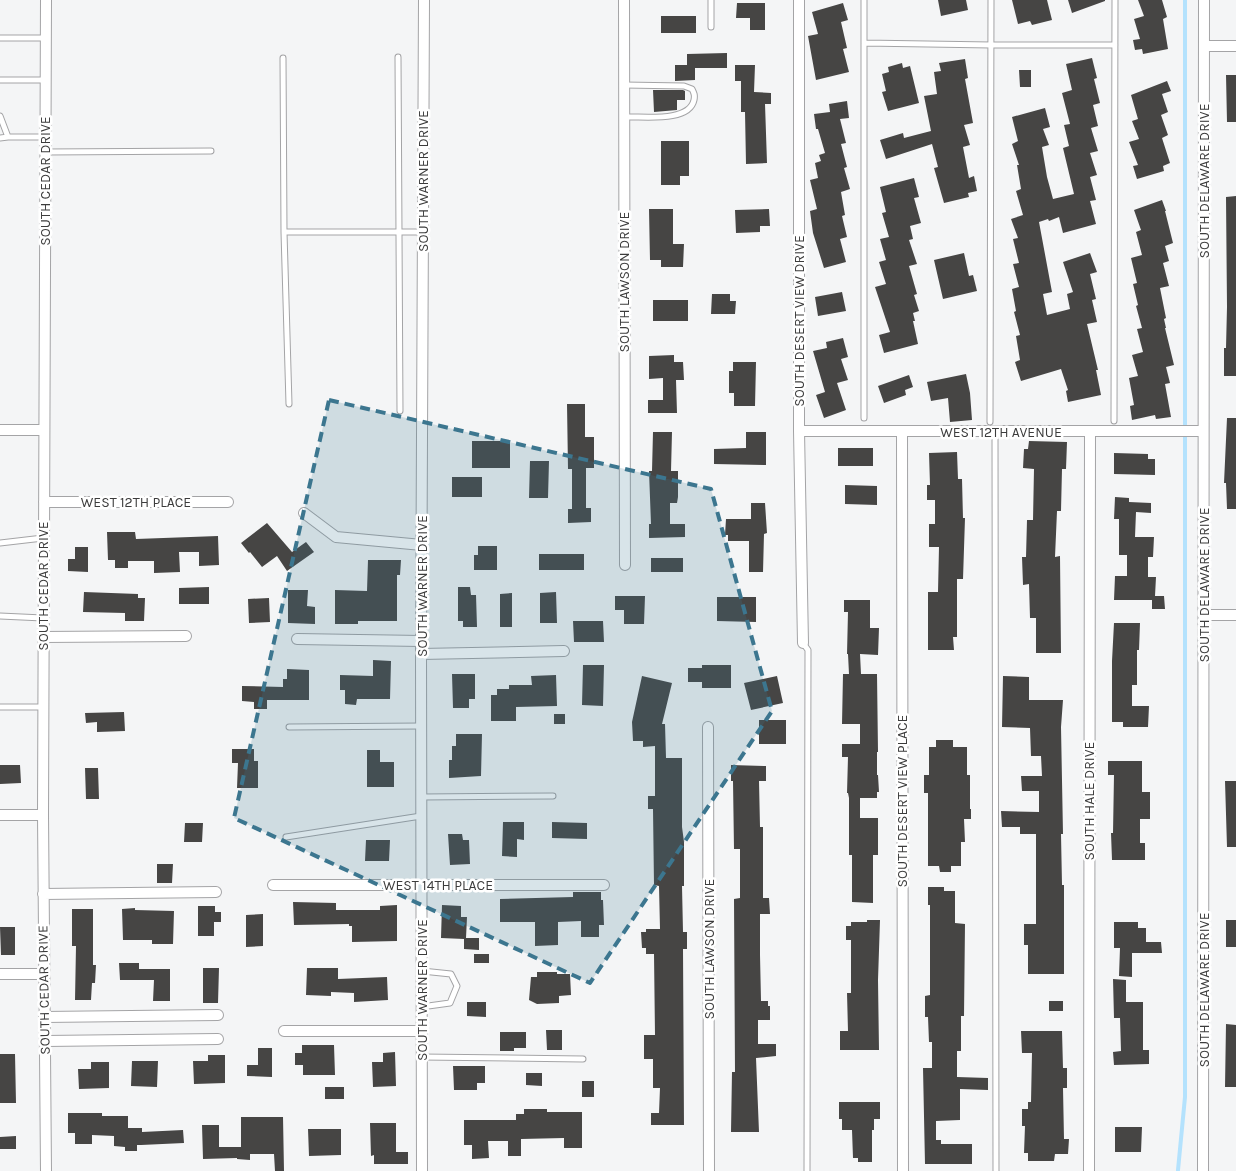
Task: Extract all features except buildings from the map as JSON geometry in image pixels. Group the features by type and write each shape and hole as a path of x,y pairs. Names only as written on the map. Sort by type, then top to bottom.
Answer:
{"street":[{"name":"SOUTH CEDAR DRIVE","path":"46,0 42,815 46,1171"},
{"name":"SOUTH WARNER DRIVE","path":"422,1171 421,641 424,0"},
{"name":"SOUTH LAWSON DRIVE","path":"624,0 625,565"},
{"name":"SOUTH DESERT VIEW DRIVE","path":"799,0 800,431 803,643"},
{"name":"SOUTH DELAWARE DRIVE","path":"1203,1171 1204,0"},
{"path":"1204,46 1236,46"},
{"name":"WEST 12TH AVENUE","path":"800,431 902,432 992,427 1090,432 1203,431"},
{"path":"0,430 44,430"},
{"name":"SOUTH DESERT VIEW PLACE","path":"902,432 903,1171"},
{"name":"SOUTH HALE DRIVE","path":"1089,1171 1090,432"},
{"name":"WEST 12TH PLACE","path":"44,502 228,502"},
{"path":"304,512 336,537 422,545"},
{"path":"1204,615 1236,615"},
{"path":"43,637 186,636"},
{"path":"296,639 421,641"},
{"path":"421,654 564,651"},
{"name":"SOUTH LAWSON DRIVE","path":"708,727 709,1171"},
{"path":"0,815 42,815"},
{"name":"WEST 14TH PLACE","path":"273,885 604,885"},
{"path":"43,894 216,892"},
{"path":"0,974 44,974"},
{"path":"44,1017 218,1015"},
{"path":"284,1031 421,1031"},
{"path":"45,1041 218,1039"}],"lane":[{"path":"711,0 711,27"},
{"path":"864,0 864,418"},
{"path":"991,0 996,1171"},
{"path":"1114,422 1115,0"},
{"path":"0,38 46,38"},
{"path":"864,43 1115,45"},
{"path":"398,57 400,411"},
{"path":"283,58 284,232 289,404"},
{"path":"0,80 46,80"},
{"path":"624,86 684,86 692,89 694,95 692,105 683,113 672,116 624,117"},
{"path":"0,116 8,137"},
{"path":"0,138 45,137"},
{"path":"45,152 211,151"},
{"path":"284,232 423,232"},
{"path":"0,543 43,538"},
{"path":"0,616 43,618"},
{"path":"803,643 808,650 808,1171"},
{"path":"0,707 43,707"},
{"path":"289,727 421,726"},
{"path":"422,797 553,796"},
{"path":"286,837 422,816"},
{"path":"421,971 451,974 457,986 450,1003 421,1007"},
{"path":"421,1057 583,1059"}],"highlighted area":[{"path":"329,400 711,489 772,711 590,983 234,818"}],"waterway":[{"path":"1178,1170 1185,1097 1185,0"}]}
